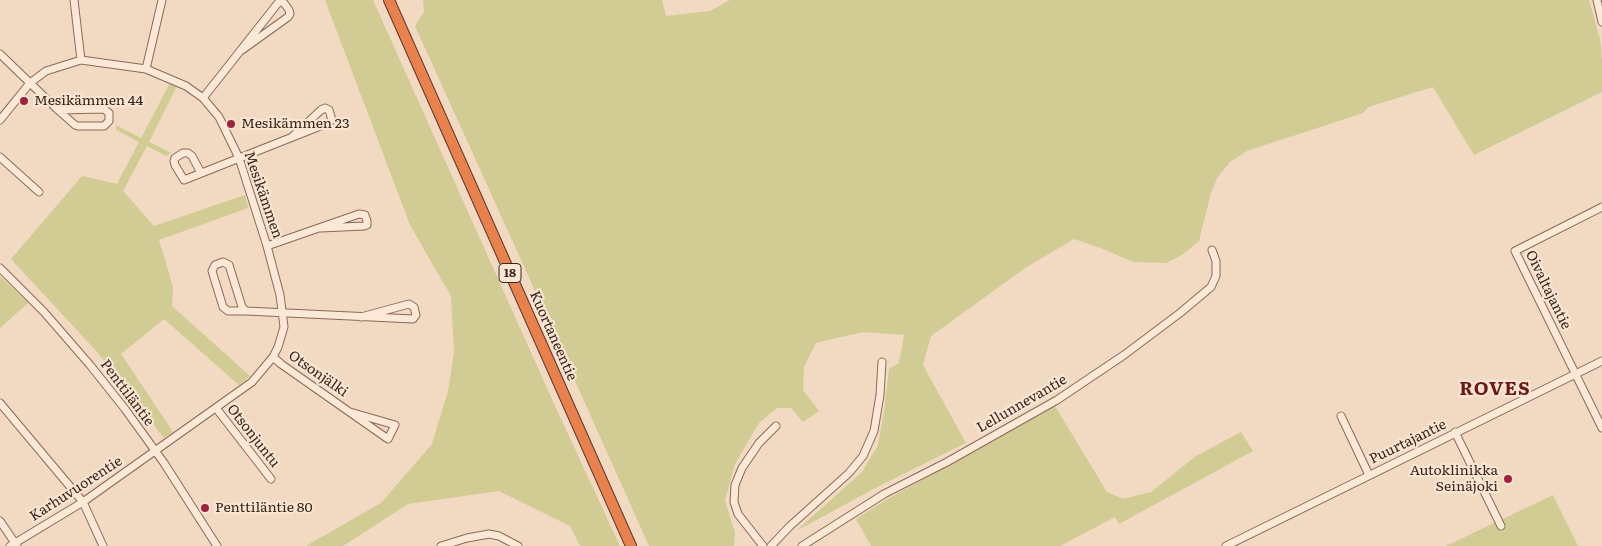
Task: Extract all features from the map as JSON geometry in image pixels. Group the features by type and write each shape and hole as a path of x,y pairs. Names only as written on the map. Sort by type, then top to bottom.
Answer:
{"highway":[{"name":"Kuortaneentie","path":"389,0 631,546"}],"street":[{"path":"74,0 81,60"},
{"path":"146,68 162,0"},
{"path":"1597,0 1602,22"},
{"path":"203,98 278,3 284,3 289,10 290,14 288,17 242,50"},
{"path":"0,54 58,110 72,123 78,126 104,126 109,121 110,113 104,108 58,110"},
{"name":"Mesikämmen","path":"0,120 30,83 46,71 81,60 146,68 186,86 203,98 219,117 239,158 267,246 280,295 284,327 273,357 252,382 155,451"},
{"path":"201,173 328,123 332,120 329,110 325,108 321,110 293,136"},
{"path":"0,157 40,192"},
{"name":"Oivaltajantie","path":"1575,374 1516,250 1602,207"},
{"path":"267,246 359,214 365,215 367,221 367,225 364,226 321,228"},
{"name":"Lellunnevantie","path":"802,546 884,494 947,462 1057,400 1124,355 1211,287 1216,276 1216,261 1212,250"},
{"path":"246,311 242,307 229,265 223,262 215,265 212,271 224,307 228,310 282,314 413,319 416,316 414,307 409,304 361,317"},
{"name":"Penttiläntie","path":"0,268 44,312 90,365 155,451 217,546"},
{"name":"Otsonjälki","path":"273,357 350,412 388,439 396,424 350,412"},
{"name":"Puurtajantie","path":"1227,546 1602,360"},
{"path":"771,546 790,526 849,473 863,456 874,431 880,396 882,362"},
{"path":"1575,374 1602,428"},
{"path":"0,403 83,502 103,546"},
{"name":"Otsonjuntu","path":"216,408 270,479"},
{"path":"1341,416 1369,475"},
{"path":"763,546 738,514 734,502 735,485 742,468 759,442 776,426"},
{"path":"1455,432 1501,526"},
{"name":"Karhuvuorentie","path":"14,545 83,502 155,451"},
{"path":"0,521 14,545"},
{"path":"442,546 467,538 489,534 499,536 518,546"}],"shaded area":[{"path":"325,0 373,0 555,406 620,546 580,546 570,526 499,491 408,504 343,546 306,546 381,503 432,444 448,391 454,353 451,296 410,225"},
{"path":"423,0 662,0 666,16 710,11 730,0 1589,0 1600,39 1602,92 1474,155 1433,87 1368,107 1363,113 1247,151 1230,162 1217,178 1211,193 1199,241 1182,255 1166,263 1133,262 1074,239 1025,268 931,336 923,365 966,443 881,485 796,531 862,472 878,445 889,369 899,363 904,335 863,332 816,343 804,367 803,390 819,411 803,422 791,408 777,408 759,423 735,464 725,500 735,533 734,546 649,546 415,26 424,12"},
{"path":"170,83 177,86 149,142 171,153 166,156 147,146 123,191 154,226 245,195 248,208 159,240 173,287 172,306 250,376 239,385 164,319 121,354 173,432 164,438 98,353 11,259 82,176 117,184 139,142 116,130 116,125 141,138"},
{"path":"0,276 28,303 0,328"},
{"path":"1055,406 1107,492 1123,499 1151,492 1196,456 1241,432 1253,451 1119,524 1115,517 1060,546 871,546 856,519 886,500"},
{"path":"1553,495 1578,546 1446,546"}],"place":[{"name":"Mesikämmen 44","path":"24,101"},
{"name":"Mesikämmen 23","path":"231,124"},
{"name":"Autoklinikka Seinäjoki","path":"1508,479"},
{"name":"Penttiläntie 80","path":"205,508"}],"district":[{"name":"ROVES","path":"1495,389"}]}
